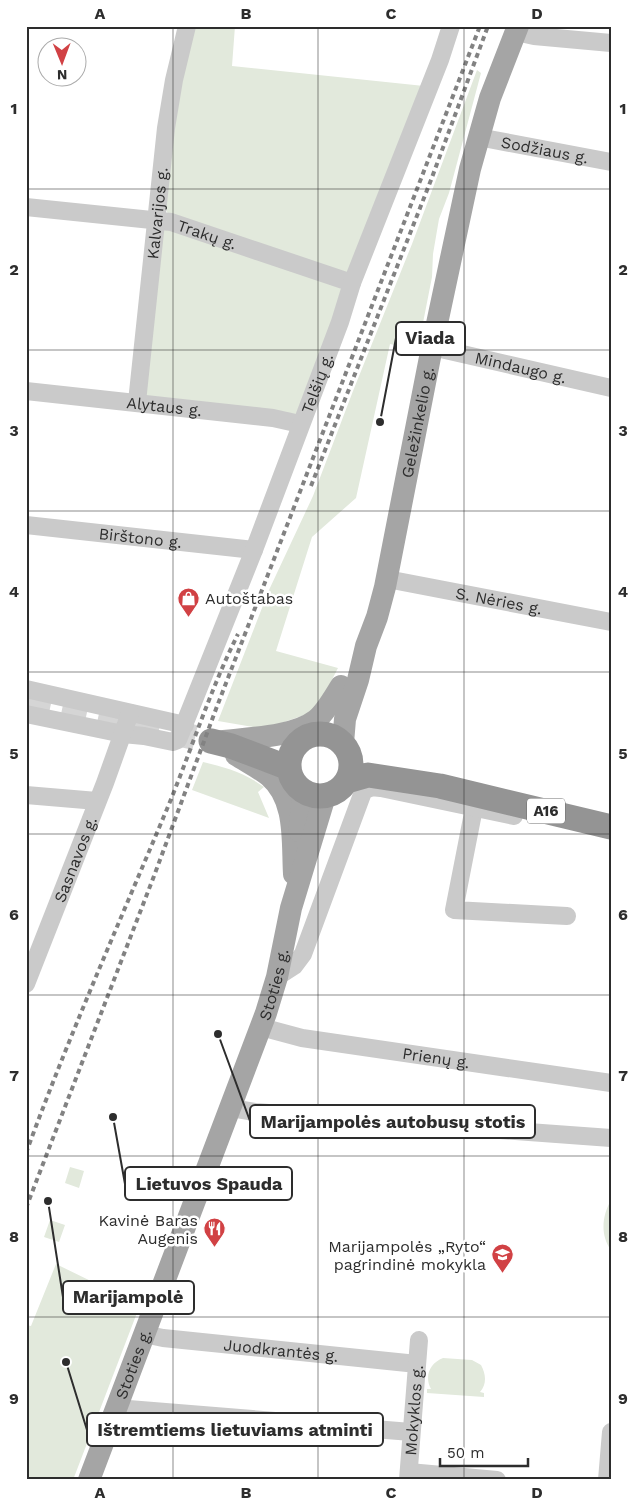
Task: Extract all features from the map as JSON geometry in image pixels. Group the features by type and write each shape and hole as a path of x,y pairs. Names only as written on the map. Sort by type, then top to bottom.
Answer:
{"highway":[{"path":"326,734 335,738 346,747 351,761 351,772 341,788 314,794 296,786 291,777 291,758 300,741 308,736 326,734"},
{"path":"219,743 291,758"},
{"name":"A16","path":"346,747 370,762 440,786"},
{"name":"A16","path":"347,781 368,775 440,786 611,827"}],"main road":[{"name":"Geležinkelio g.","path":"346,747 344,719 358,680 366,646 377,617 387,579 432,347 478,137 490,98 517,29"},
{"name":"Geležinkelio g.","path":"317,734 330,715 341,686 366,646"},
{"path":"219,743 272,736 291,732 310,724 318,719 341,686"},
{"path":"219,743 268,776 282,792 287,802 290,817 294,874"},
{"name":"Stoties g.","path":"291,908 294,874 314,794"},
{"name":"Stoties g.","path":"89,1480 261,1027 277,977 314,794"}],"street":[{"name":"Kalvarijos g.","path":"137,402 169,102 187,26"},
{"name":"Telšių g.","path":"182,733 254,550 342,315 352,282 440,60 447,27"},
{"path":"517,29 534,36 611,43"},
{"name":"Sodžiaus g.","path":"478,137 611,162"},
{"name":"Trakų g.","path":"26,207 156,219 191,228 352,282"},
{"name":"Mindaugo g.","path":"432,347 611,388"},
{"name":"Alytaus g.","path":"26,391 273,418 300,424"},
{"name":"Birštono g.","path":"26,525 254,550"},
{"name":"S. Nėries g.","path":"387,579 611,622"},
{"path":"26,690 130,713 182,733 173,742 26,714"},
{"name":"Sasnavos g.","path":"26,984 130,713"},
{"path":"277,977 294,966 303,954 366,789 381,788 552,823 567,816"},
{"path":"26,795 97,801"},
{"path":"474,808 454,910 567,916"},
{"name":"Prienų g.","path":"261,1027 302,1038 611,1083"},
{"path":"231,1108 255,1112 611,1138"},
{"name":"Juodkrantės g.","path":"144,1334 162,1338 417,1364"},
{"name":"Mokyklos g.","path":"409,1476 419,1340"},
{"path":"116,1408 411,1432"},
{"path":"606,1480 611,1432"},
{"path":"409,1476 497,1480"}],"shaded area":[{"path":"192,26 235,26 232,66 424,86 353,270 344,274 172,217 167,212 163,204 173,105"},
{"path":"477,70 481,73 449,193 439,219 433,254 432,277 421,333 395,345 390,344 356,498 312,537 276,651 338,668 316,711 264,729 218,721 269,590 313,496 412,244"},
{"path":"163,227 340,287 343,293 296,415 147,397 143,393"},
{"path":"203,762 235,771 264,787 258,792 269,818 192,790"},
{"path":"70,1167 84,1171 79,1188 65,1183"},
{"path":"611,1200 611,1250 605,1238 604,1219"},
{"path":"50,1220 65,1225 59,1242 44,1237"},
{"path":"56,1264 140,1305 73,1480 26,1480 26,1325 31,1326"},
{"path":"443,1358 472,1360 481,1365 485,1379 484,1386 480,1392 484,1393 484,1397 427,1393 427,1389 431,1389 428,1379 429,1370 438,1360"}],"tunnel":[{"path":"26,701 211,741"}],"railway":[{"path":"26,1208 216,709 480,26"},
{"path":"311,486 431,180 488,26"},
{"path":"26,1153 77,1023 167,809 218,677 238,634"}],"place":[{"name":"Viada","path":"380,422"},
{"name":"Autoštabas","path":"189,617"},
{"name":"Marijampolės autobusų stotis","path":"218,1034"},
{"name":"Lietuvos Spauda","path":"113,1117"},
{"name":"Marijampolė","path":"48,1201"},
{"name":"Kavinė Baras Augenis","path":"214,1248"},
{"name":"Marijampolės „Ryto“ pagrindinė mokykla","path":"502,1274"},
{"name":"Ištremtiems lietuviams atminti","path":"66,1362"}]}
